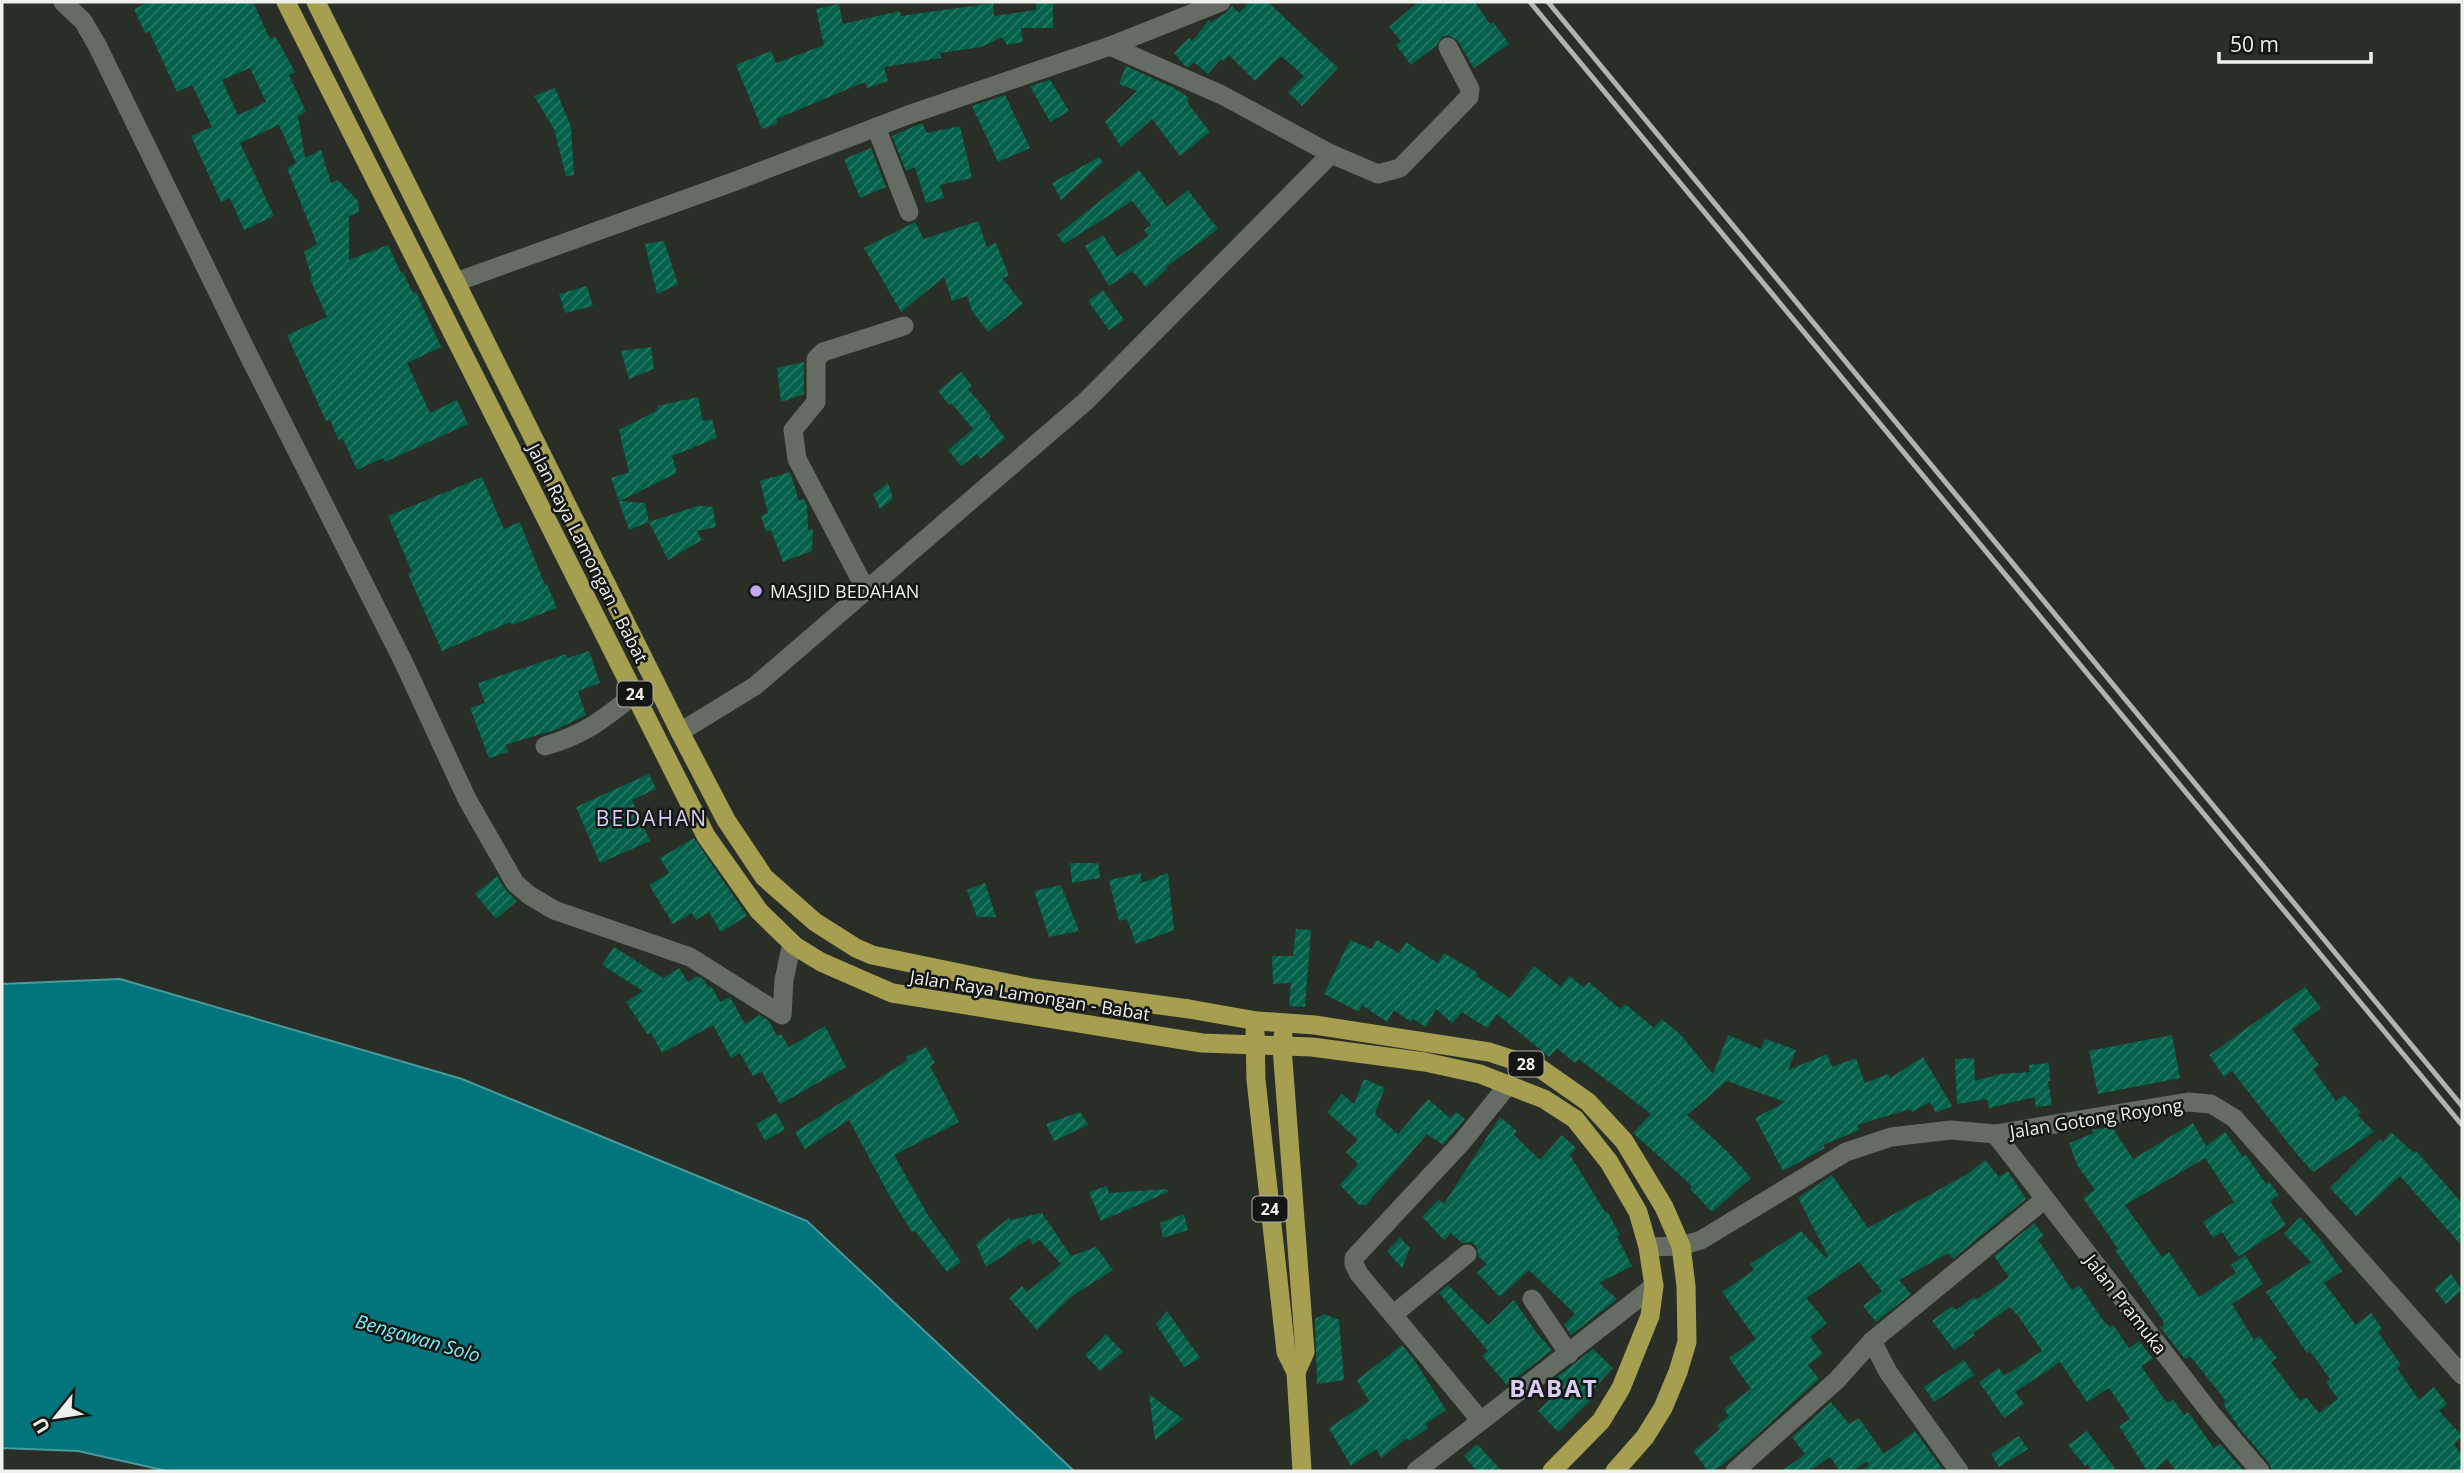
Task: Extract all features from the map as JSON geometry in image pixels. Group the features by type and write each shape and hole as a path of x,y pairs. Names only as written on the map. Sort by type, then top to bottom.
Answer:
{"highway":[{"name":"Jalan Raya Lamongan - Babat","path":"286,2 706,836 759,911 792,943 821,962 904,996 1202,1043 1254,1044"},
{"name":"Jalan Raya Lamongan - Babat","path":"316,2 680,732 726,820 764,877 815,922 856,948 891,961 1032,988 1257,1021"},
{"name":"24","path":"1257,1021 1285,1024 1282,1047 1305,1352 1296,1372"},
{"path":"1254,1044 1257,1021"},
{"name":"28","path":"1285,1024 1315,1025 1489,1052 1541,1069 1588,1102 1624,1141 1664,1207 1681,1246 1686,1286 1687,1342 1663,1408 1645,1437 1615,1471"},
{"name":"24","path":"1254,1044 1286,1352 1296,1372 1302,1471"},
{"name":"28","path":"1254,1044 1312,1047 1425,1062 1480,1074 1544,1099 1575,1119 1609,1162 1639,1212 1654,1286 1650,1316 1621,1388 1601,1421 1552,1471"}],"street":[{"path":"63,2 82,21 97,45 248,354 390,635 467,799 515,883 554,910 690,957 782,1015 784,980 792,943"},
{"path":"456,282 876,127 1110,46 1178,10 1221,2"},
{"path":"1110,46 1222,95 1331,154 1378,174 1400,168 1451,118 1470,94 1448,47"},
{"path":"876,127 909,212"},
{"path":"680,732 755,686 1085,402 1331,154"},
{"path":"866,590 797,459 793,430 816,402 818,356 823,352 904,326"},
{"path":"545,746 589,729 635,694"},
{"path":"1481,1422 1359,1274 1354,1258 1462,1142 1508,1085"},
{"name":"Jalan Gotong Royong","path":"1681,1246 1701,1240 1846,1152 1891,1137 1951,1130 1995,1134 2188,1102 2211,1104 2234,1118 2462,1375"},
{"name":"Jalan Pramuka","path":"1995,1134 2213,1416 2260,1471"},
{"path":"1735,1471 1837,1380 1872,1341 2045,1199"},
{"path":"1648,1247 1681,1246"},
{"path":"1394,1314 1467,1254"},
{"path":"1416,1471 1654,1286"},
{"path":"1532,1299 1569,1354"},
{"path":"1872,1341 1888,1372 1959,1471"}],"water":[{"name":"Bengawan Solo","path":"120,979 462,1079 807,1221 1074,1471 167,1471 78,1451 2,1448 2,984"}],"building":[{"path":"150,2 253,2 270,39 275,36 295,72 289,75 306,112 298,116 305,158 321,150 331,183 338,180 358,201 359,212 349,216 349,260 388,245 401,273 403,272 413,293 416,292 441,347 407,363 430,413 457,400 468,424 385,462 383,458 357,470 343,439 339,441 330,420 326,421 287,335 327,317 310,279 312,278 304,252 317,244 287,168 296,163 279,125 240,143 274,216 244,230 230,198 221,202 191,136 212,127 192,85 177,92 149,31 145,33 134,9","holes":["250,68 266,102 238,115 222,80"]},
{"path":"1249,2 1268,2 1338,68 1302,106 1288,92 1304,76 1281,56 1255,81 1229,55 1224,61 1221,59 1208,74 1194,62 1188,67 1185,66 1174,53 1189,38 1192,41 1209,20 1211,22 1226,13 1232,6 1239,13"},
{"path":"1418,2 1475,2 1490,24 1493,22 1509,44 1474,68 1458,41 1448,35 1442,37 1436,46 1411,65 1396,45 1401,41 1389,27"},
{"path":"993,3 994,16 1036,10 1036,3 1053,3 1053,28 1021,28 1023,42 1007,45 1002,37 981,47 940,53 941,58 884,67 888,81 867,88 865,82 776,119 778,123 762,129 736,65 771,51 776,63 824,45 816,9 839,4 843,24 900,11 901,16"},
{"path":"1126,66 1188,97 1188,103 1210,132 1180,156 1152,119 1121,147 1105,122 1137,91 1119,84"},
{"path":"1050,80 1069,111 1050,122 1030,86"},
{"path":"555,88 571,127 574,175 566,176 554,129 534,96"},
{"path":"1005,95 1030,148 998,162 972,106"},
{"path":"922,123 927,133 960,126 972,178 940,185 944,198 926,203 915,167 906,171 892,136"},
{"path":"871,148 886,187 860,198 844,159"},
{"path":"1099,157 1103,162 1061,200 1052,183"},
{"path":"1139,170 1167,207 1188,190 1218,229 1166,267 1167,269 1146,287 1132,271 1109,286 1085,246 1103,235 1117,257 1148,236 1144,230 1151,225 1132,201 1064,244 1057,235"},
{"path":"978,221 987,247 996,243 1009,276 1002,278 1023,304 988,332 972,311 967,296 952,301 944,277 901,312 864,248 915,222 924,239"},
{"path":"664,241 678,284 657,294 645,244"},
{"path":"587,286 593,306 565,313 559,294"},
{"path":"1103,290 1124,320 1109,330 1088,301"},
{"path":"651,347 654,369 629,379 621,351"},
{"path":"804,362 804,394 781,402 777,368"},
{"path":"961,372 972,386 968,389 1005,438 980,459 977,454 961,466 948,450 973,429 938,391"},
{"path":"698,397 703,421 712,419 717,438 672,456 677,473 620,501 645,503 649,522 629,530 611,478 629,472 619,430 658,410 657,406"},
{"path":"790,472 799,501 804,499 807,505 808,530 813,529 812,551 783,562 771,530 766,532 761,516 768,513 760,481"},
{"path":"482,477 504,529 520,522 557,608 512,625 511,622 442,651 408,574 412,572 388,516"},
{"path":"888,483 893,499 880,509 873,494"},
{"path":"698,506 713,507 716,527 697,531 702,540 668,560 649,522"},
{"path":"589,651 600,683 578,691 586,715 555,730 505,745 508,752 489,758 470,708 485,703 478,683 566,654 568,658"},
{"path":"649,774 656,789 632,800 650,841 600,863 576,807"},
{"path":"694,838 747,916 721,932 709,912 696,920 692,913 673,924 649,885 669,873 660,858"},
{"path":"1070,863 1098,863 1100,878 1072,883"},
{"path":"1141,873 1141,883 1168,873 1174,930 1136,944 1127,919 1119,921 1109,880"},
{"path":"497,876 517,901 496,919 475,894"},
{"path":"985,883 996,917 977,917 967,890"},
{"path":"1061,885 1079,931 1049,937 1034,891"},
{"path":"1296,929 1311,930 1305,1007 1289,1006 1291,983 1273,984 1272,956 1293,956"},
{"path":"1350,940 1372,949 1377,940 1399,953 1406,942 1438,963 1444,953 1478,973 1476,976 1510,998 1534,966 1561,987 1569,976 1584,987 1589,982 1620,1009 1625,1004 1654,1028 1662,1019 1681,1035 1713,1074 1728,1035 1761,1049 1765,1039 1796,1050 1788,1070 1827,1054 1832,1067 1856,1058 1865,1083 1888,1074 1890,1078 1923,1057 1952,1106 1936,1113 1930,1102 1912,1112 1910,1109 1857,1125 1859,1130 1823,1145 1825,1148 1783,1171 1755,1118 1785,1102 1727,1081 1687,1115 1727,1151 1751,1178 1712,1212 1690,1189 1692,1186 1633,1133 1651,1114 1579,1059 1575,1063 1557,1048 1549,1057 1497,1014 1487,1028 1462,1012 1452,1023 1436,1009 1426,1027 1413,1019 1411,1022 1394,1010 1387,1022 1362,1005 1359,1012 1324,994"},
{"path":"614,947 663,978 679,968 688,982 697,976 704,980 708,987 711,986 720,1002 730,997 745,1024 760,1015 769,1021 777,1036 781,1034 789,1047 825,1026 846,1067 780,1104 762,1072 753,1076 740,1053 731,1058 713,1025 662,1053 651,1033 648,1035 626,1002 643,991 602,965"},
{"path":"2305,987 2321,1008 2292,1029 2319,1065 2313,1069 2336,1101 2344,1095 2361,1112 2357,1115 2374,1132 2313,1172 2232,1071 2224,1077 2209,1055"},
{"path":"2172,1035 2180,1078 2098,1094 2089,1051"},
{"path":"926,1047 935,1063 930,1066 959,1122 894,1155 928,1215 961,1262 947,1272 915,1231 912,1232 849,1120 805,1149 795,1132 908,1060 906,1057"},
{"path":"1974,1058 1975,1081 2001,1074 2030,1072 2029,1065 2049,1063 2048,1081 2052,1105 2036,1107 2034,1097 1989,1108 1987,1099 1957,1104 1955,1059"},
{"path":"1364,1079 1385,1088 1375,1114 1398,1134 1428,1099 1450,1118 1456,1112 1465,1119 1443,1145 1427,1134 1366,1205 1359,1205 1340,1185 1358,1164 1346,1152 1358,1140 1327,1112 1342,1094 1354,1104"},
{"path":"1080,1112 1088,1125 1054,1141 1046,1124"},
{"path":"776,1113 785,1129 765,1141 756,1124"},
{"path":"1500,1117 1517,1131 1514,1135 1540,1160 1562,1135 1576,1148 1570,1155 1605,1212 1607,1211 1632,1266 1599,1283 1617,1299 1571,1335 1564,1325 1575,1314 1529,1270 1500,1297 1477,1273 1487,1264 1479,1257 1476,1246 1471,1242 1462,1243 1451,1233 1444,1240 1422,1217 1439,1199 1444,1204"},
{"path":"2193,1123 2206,1146 2225,1132 2243,1157 2246,1155 2266,1184 2269,1182 2279,1195 2270,1201 2286,1225 2238,1257 2222,1232 2213,1238 2203,1222 2234,1202 2205,1158 2125,1205 2162,1257 2169,1252 2199,1297 2236,1273 2231,1265 2245,1255 2263,1284 2232,1304 2254,1340 2259,1336 2277,1358 2271,1362 2300,1401 2306,1397 2319,1413 2338,1399 2326,1382 2330,1379 2310,1351 2307,1353 2266,1292 2311,1262 2284,1234 2300,1217 2320,1239 2342,1271 2324,1283 2356,1325 2371,1313 2382,1329 2378,1332 2401,1365 2397,1368 2419,1400 2434,1387 2447,1404 2439,1411 2462,1436 2454,1444 2462,1456 2462,1471 2272,1471 2269,1463 2223,1404 2226,1401 2190,1356 2185,1359 2160,1327 2164,1325 2163,1321 2083,1198 2095,1190 2077,1165 2069,1143 2094,1133 2092,1130 2112,1127 2133,1159"},
{"path":"2391,1132 2414,1153 2416,1151 2462,1203 2462,1246 2400,1176 2356,1216 2330,1188 2380,1139 2383,1142"},
{"path":"1985,1160 1999,1177 2008,1171 2026,1199 1953,1259 1949,1253 1899,1280 1911,1294 1876,1322 1863,1306 1882,1291 1859,1262 1806,1298 1827,1323 1810,1337 1823,1354 1808,1365 1819,1379 1736,1454 1714,1471 1708,1471 1693,1451 1720,1429 1717,1425 1729,1416 1724,1409 1751,1389 1729,1358 1756,1339 1722,1292 1754,1270 1750,1264 1801,1231 1826,1258 1828,1256 1798,1198 1832,1175 1868,1228 1966,1175"},
{"path":"1107,1186 1109,1193 1167,1189 1168,1192 1101,1221 1089,1192"},
{"path":"1042,1213 1071,1256 1096,1247 1113,1270 1072,1296 1037,1330 1009,1298 1022,1286 1027,1292 1061,1264 1039,1240 1032,1245 1030,1238 986,1267 976,1244 1009,1218 1011,1220"},
{"path":"1184,1214 1188,1230 1163,1238 1160,1223"},
{"path":"2034,1223 2044,1236 2038,1240 2072,1290 2079,1285 2103,1320 2110,1327 2113,1325 2129,1348 2139,1341 2153,1359 2141,1366 2167,1403 2173,1399 2184,1415 2188,1412 2214,1448 2220,1444 2243,1470 2176,1471 2167,1459 2154,1471 2147,1471 2119,1426 2130,1419 2109,1388 2087,1402 2060,1362 2015,1392 2024,1404 2004,1418 1979,1382 1999,1368 2004,1376 2042,1351 2019,1317 2010,1307 1954,1350 1932,1321 1952,1306 1956,1310 1974,1297 1976,1300 2009,1277 1994,1256"},
{"path":"1400,1238 1410,1248 1402,1268 1387,1251"},
{"path":"2451,1274 2462,1290 2446,1304 2434,1289"},
{"path":"1448,1285 1488,1325 1514,1300 1552,1350 1507,1385 1482,1356 1488,1351 1439,1293"},
{"path":"1167,1311 1200,1358 1184,1367 1156,1324"},
{"path":"1325,1314 1339,1320 1344,1380 1317,1384 1315,1319"},
{"path":"1106,1334 1123,1352 1100,1371 1085,1355"},
{"path":"1402,1345 1446,1410 1425,1424 1428,1428 1409,1441 1407,1438 1381,1458 1376,1449 1351,1466 1329,1428 1369,1401 1357,1380"},
{"path":"1593,1349 1613,1368 1590,1393 1594,1397 1558,1432 1538,1411 1556,1393 1548,1384"},
{"path":"1964,1360 1974,1375 1934,1402 1924,1387"},
{"path":"1149,1394 1183,1419 1155,1440"},
{"path":"1831,1402 1849,1424 1859,1418 1884,1454 1915,1431 1944,1471 1860,1471 1869,1465 1867,1461 1853,1471 1840,1471 1830,1457 1809,1471 1782,1471 1805,1454 1792,1437"},
{"path":"2087,1431 2117,1471 2092,1471 2068,1445"},
{"path":"2019,1436 2028,1449 1999,1467 1991,1454"},
{"path":"1477,1444 1502,1471 1477,1471 1464,1456"}],"railway":[{"path":"1530,2 2462,1125"},
{"path":"1548,2 2462,1106"}],"place":[{"name":"MASJID BEDAHAN","path":"756,591"}],"district":[{"name":"BEDAHAN","path":"652,818"},
{"name":"BABAT","path":"1554,1387"}]}
